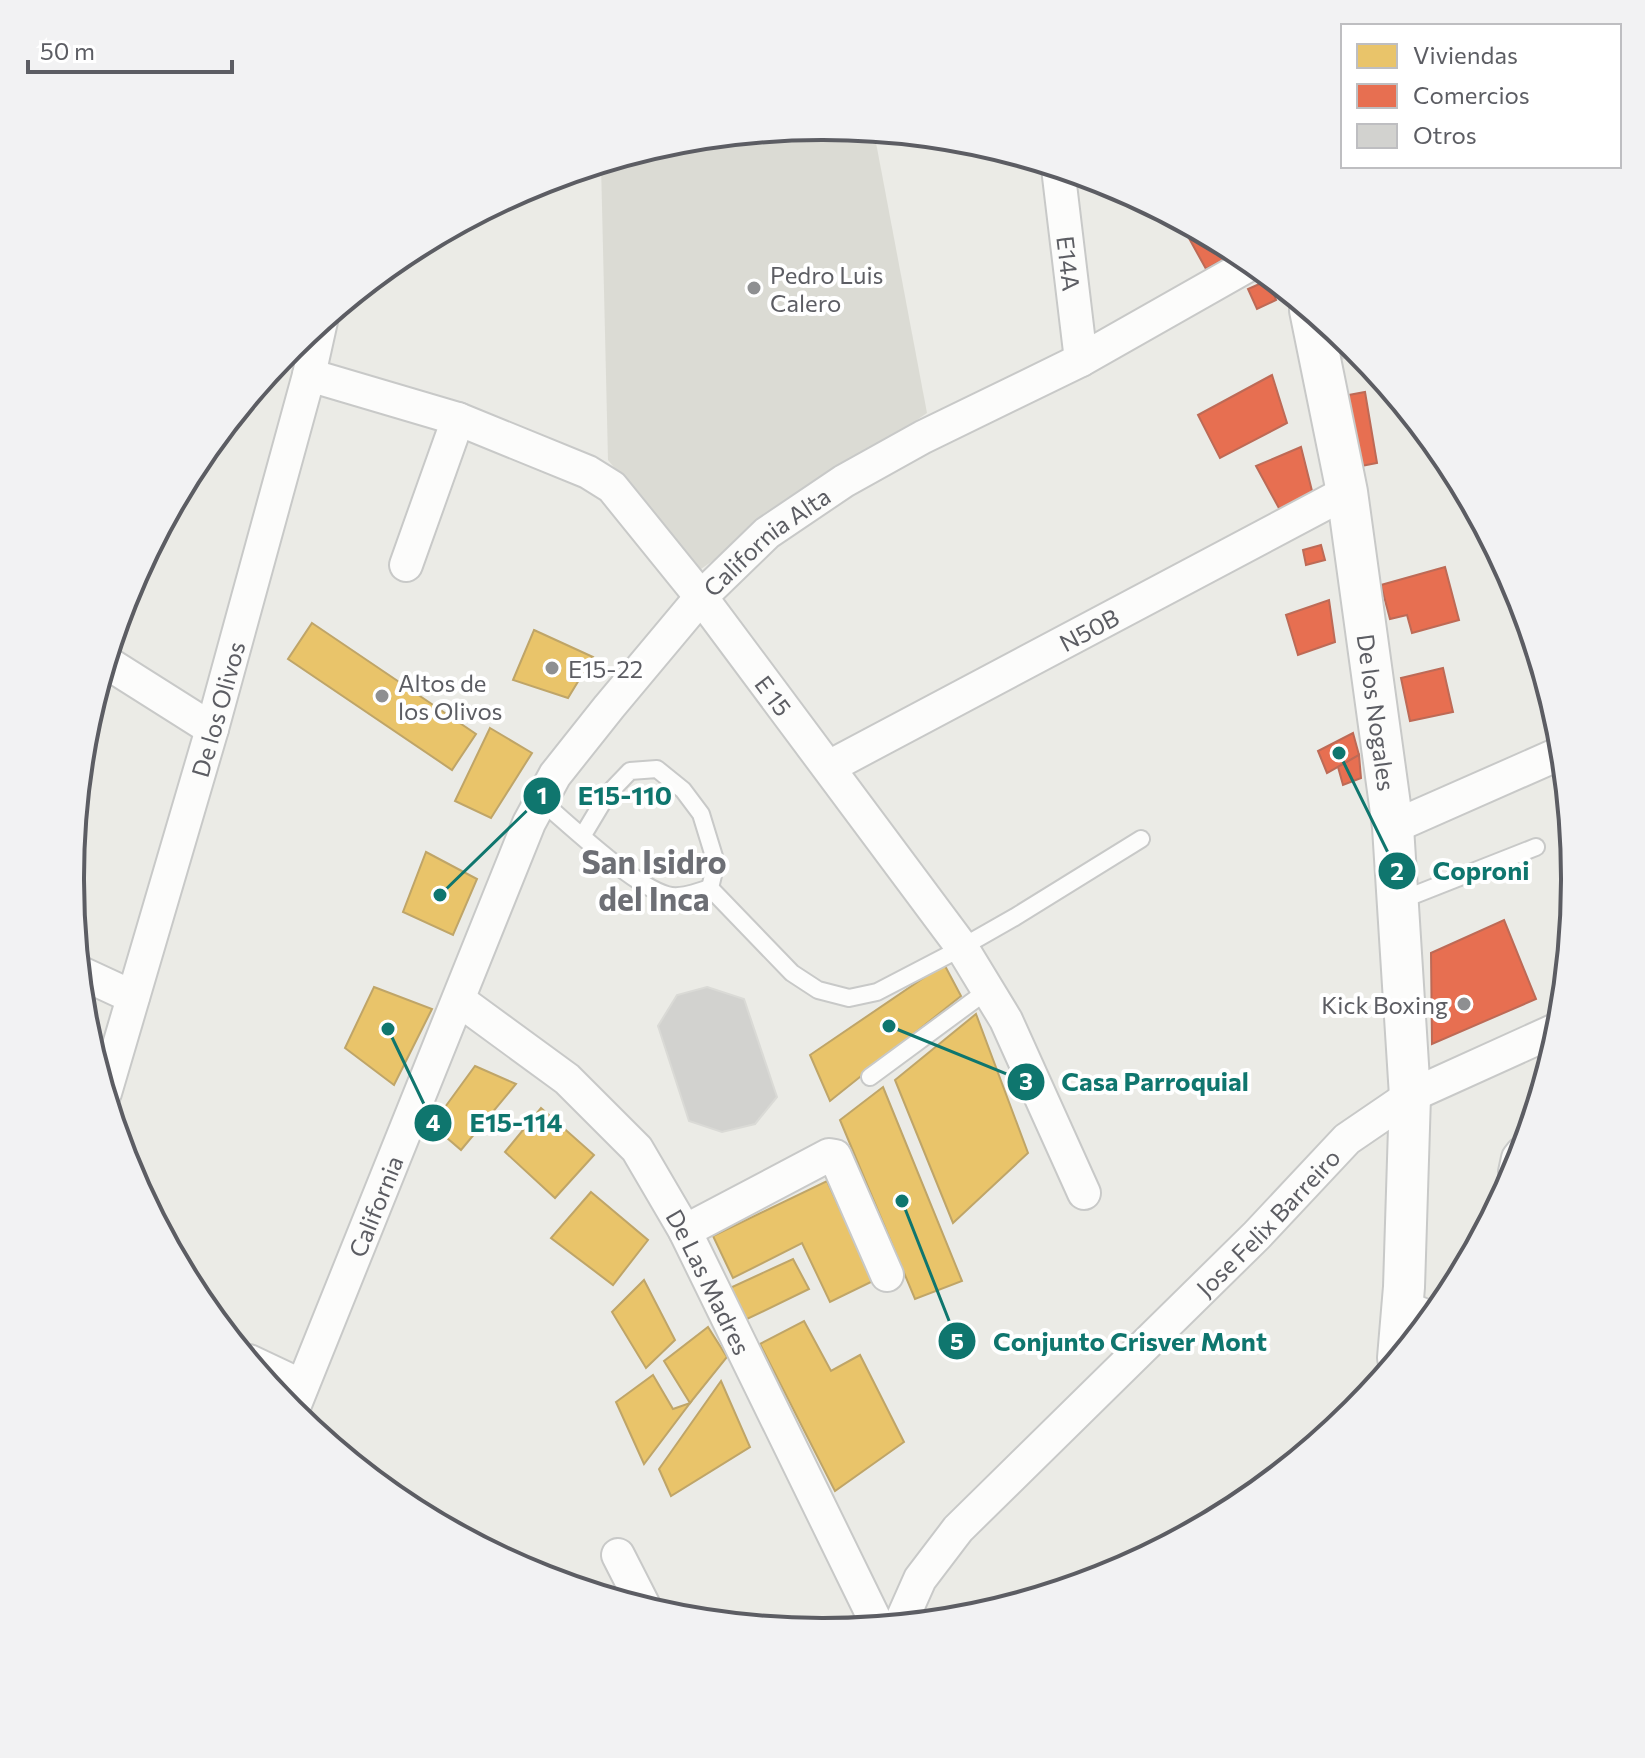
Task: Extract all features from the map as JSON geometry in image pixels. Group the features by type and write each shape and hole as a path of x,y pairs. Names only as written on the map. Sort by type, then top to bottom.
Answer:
{"street":[{"name":"E14A","path":"1059,180 1081,360"},
{"name":"California Alta","path":"459,1000 540,800 555,775 701,597 767,533 818,497 923,437 1081,360 1240,270"},
{"name":"De los Nogales","path":"1314,328 1347,492 1393,827 1410,1096 1417,1312"},
{"name":"De los Olivos","path":"110,1075 212,729 316,342"},
{"name":"E 15","path":"309,375 458,419 600,478 612,487 701,597 961,946 1006,1020 1084,1193"},
{"path":"406,565 458,419"},
{"name":"N50B","path":"829,767 1347,492"},
{"path":"115,668 212,729"},
{"path":"1393,827 1551,757"},
{"path":"90,977 133,997"},
{"name":"De Las Madres","path":"459,1000 567,1079 643,1159 685,1231 873,1616"},
{"name":"California","path":"297,1398 459,1000"},
{"name":"Jose Felix Barreiro","path":"905,1612 920,1579 969,1518 1257,1235 1347,1139 1410,1096 1544,1035"},
{"path":"685,1231 829,1155 835,1156 887,1275"},
{"path":"618,1555 638,1594"}],"lane":[{"path":"583,835 607,795 630,771 657,769 683,790 701,814 716,863 710,888"},
{"path":"540,800 642,882 670,896 693,894 710,888"},
{"path":"710,888 792,973 818,990 849,998 877,992 1015,917 1141,839"},
{"path":"1399,901 1536,847"},
{"path":"870,1077 988,990"}],"shaded area":[{"name":"Pedro Luis Calero","path":"822,140 876,143 927,413 698,571 608,460 601,175 678,155 726,147"}],"building: Viviendas":[{"name":"Altos de los Olivos","path":"312,623 476,734 452,770 288,659"},
{"name":"E15-22","path":"534,630 593,657 568,698 513,680"},
{"path":"490,728 532,753 491,818 455,801"},
{"path":"426,852 477,879 453,935 403,912"},
{"path":"944,964 961,996 830,1101 810,1055"},
{"path":"374,987 432,1009 394,1085 345,1048"},
{"path":"976,1014 1028,1153 953,1223 895,1080"},
{"path":"475,1066 516,1084 461,1150 432,1125"},
{"path":"883,1087 962,1281 915,1299 840,1120"},
{"path":"541,1108 594,1155 555,1198 505,1152"},
{"path":"827,1181 873,1281 830,1302 802,1243 733,1278 713,1236"},
{"path":"591,1192 648,1240 613,1285 551,1238"},
{"path":"793,1259 809,1289 745,1320 730,1288"},
{"path":"644,1280 675,1340 646,1368 612,1312"},
{"path":"804,1321 831,1371 860,1355 904,1442 835,1491 760,1344"},
{"path":"708,1327 727,1357 690,1403 664,1361"},
{"path":"653,1375 673,1409 690,1403 644,1464 616,1402"},
{"path":"721,1381 750,1447 671,1496 659,1469"}],"building: Comercios":[{"path":"1188,237 1224,259 1206,269"},
{"path":"1259,284 1274,295 1276,300 1257,309 1248,289"},
{"path":"1272,375 1287,423 1220,458 1198,415"},
{"path":"1365,392 1377,463 1356,467 1343,396"},
{"path":"1301,447 1312,491 1307,501 1280,510 1256,466"},
{"path":"1321,545 1325,560 1306,565 1303,550"},
{"path":"1445,567 1459,620 1412,633 1407,615 1390,619 1381,585"},
{"path":"1329,600 1335,642 1298,655 1286,615"},
{"path":"1443,668 1453,712 1410,721 1401,678"},
{"path":"1353,733 1359,755 1327,773 1318,751"},
{"path":"1359,755 1361,778 1343,785 1338,767"},
{"path":"1504,920 1536,999 1432,1044 1431,953"}],"building: Otros":[{"path":"1335,348 1345,358 1338,360"},
{"path":"707,987 744,999 777,1097 755,1124 722,1132 689,1121 658,1026 677,995"}],"place":[{"name":"Pedro Luis Calero","path":"754,288"},
{"name":"E15-22","path":"552,668"},
{"name":"Altos de los Olivos","path":"382,696"},
{"name":"Coproni","path":"1339,753"},
{"name":"E15-110","path":"440,895"},
{"name":"Kick Boxing","path":"1464,1004"},
{"name":"Casa Parroquial","path":"889,1026"},
{"name":"E15-114","path":"388,1029"},
{"name":"Conjunto Crisver Mont","path":"902,1201"}],"district":[{"name":"San Isidro del Inca","path":"654,880"}]}
